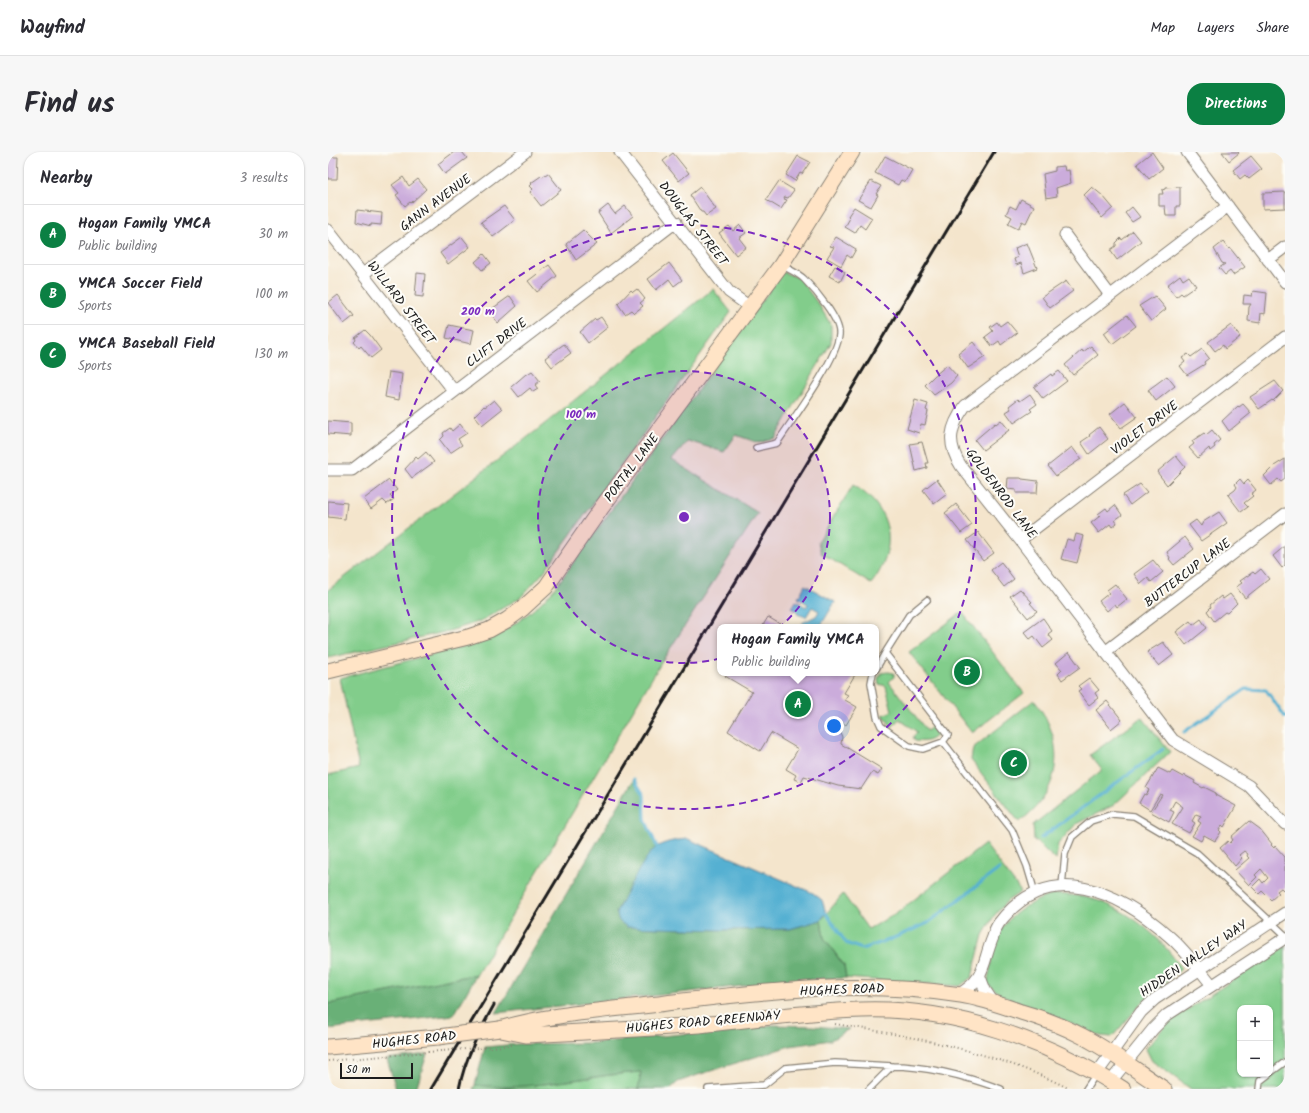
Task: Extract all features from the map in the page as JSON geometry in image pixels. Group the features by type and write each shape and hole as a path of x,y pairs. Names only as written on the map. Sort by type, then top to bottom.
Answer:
{"main road":[{"name":"PORTAL LANE","path":"328,671 468,637 489,630 526,606 546,587 602,507 780,265 852,152"},
{"name":"HUGHES ROAD","path":"328,1047 500,1030 525,1022 730,995 844,986 903,987 959,994 993,1002 1039,1017 1082,1036 1164,1089"},
{"name":"HUGHES ROAD","path":"500,1030 526,1035 701,1024 822,1012 863,1010 905,1011 954,1018 1009,1033 1057,1052 1097,1073 1114,1085"}],"street":[{"name":"GANN AVENUE","path":"363,274 525,152"},
{"name":"DOUGLAS STREET","path":"620,152 729,292 750,307"},
{"path":"1187,152 1285,282"},
{"name":"GOLDENROD LANE","path":"1228,206 965,406 954,420 951,438 955,456 1172,740 1249,786 1285,824"},
{"name":"CLIFT DRIVE","path":"328,470 352,470 676,222"},
{"name":"WILLARD STREET","path":"328,230 454,391"},
{"path":"1065,234 1110,295"},
{"path":"1268,260 1285,246"},
{"name":"VIOLET DRIVE","path":"1020,540 1285,337"},
{"name":"BUTTERCUP LANE","path":"1105,652 1285,514"},
{"path":"959,994 971,987 980,977 986,954 997,924 1010,910 1035,893 1046,888 1062,886 1070,886 1107,894 1137,911 1170,937 1212,985"},
{"name":"HIDDEN VALLEY WAY","path":"1097,1073 1145,1007 1199,969 1285,913"},
{"path":"1114,1085 1126,1064 1164,1018 1285,938"},
{"path":"980,977 985,990 993,1002"}],"lane":[{"path":"756,448 777,443 834,355 839,335 838,326 819,297 803,278 780,265"},
{"path":"879,663 909,614 927,600"},
{"path":"872,676 871,683 877,717 881,726 909,746 923,749 943,742 948,735 885,653"},
{"path":"943,742 1012,830 1027,866 1035,893"},
{"path":"1062,886 1064,854 1072,837 1091,821 1112,814 1134,816 1197,854 1285,934"},
{"path":"1273,1072 1285,1062"},
{"path":"708,1089 764,1085 785,1068 835,1063 903,1066 969,1079 1001,1089"},
{"path":"869,1089 892,1066"},
{"path":"1086,1089 1097,1073"},
{"path":"1260,1089 1260,1081 1266,1077"}],"path":[{"path":"829,1023 974,1051 1017,1065 1070,1089"},
{"path":"328,1061 513,1045"}],"green space":[{"path":"783,272 799,278 819,305 831,325 831,343 775,438 759,443 736,435 724,452 688,441 672,460 758,513 664,658 477,974 328,1004 328,775 359,768 340,678 480,642 521,620 539,605 555,588"},
{"path":"713,289 731,312 543,573 521,597 481,621 449,631 328,658 328,590 537,430"},
{"path":"853,485 866,494 877,505 884,517 888,530 886,557 880,571 871,584 821,553 818,542"},
{"path":"962,612 1024,693 972,733 909,652"},
{"path":"881,673 894,673 894,677 889,682 927,731 933,726 938,733 930,740 915,741 913,737 917,732 899,719 892,727 883,715 892,711 886,686 879,684 878,679"},
{"path":"1034,700 1045,716 1052,732 1055,749 1055,765 1052,780 1045,795 1034,809 1019,822 971,760 973,748"},
{"path":"1142,717 1170,752 1114,805 1076,824 1058,844 1056,860 1034,840 1033,825 1102,770 1090,755"},
{"path":"634,779 644,795 645,819 657,847 645,861 616,912 619,921 627,927 720,930 790,929 821,920 824,938 844,966 846,978 797,980 496,1013"},
{"path":"985,844 1021,892 1007,901 994,916 983,935 972,977 960,986 846,978 844,965 824,938 821,920 843,894 868,929 897,913"},
{"path":"1057,894 1082,896 1099,901 1127,915 1152,934 1163,945 1181,969 1141,1004 1112,1037 1100,1036 1042,1011 1002,996 987,984 997,940 1003,927 1020,910 1043,898"},
{"path":"1285,946 1285,1089 1191,1089 1152,1061 1146,1049 1167,1023"},
{"path":"477,974 454,1015 328,1029 328,1004"},
{"path":"772,1025 849,1029 831,1040 790,1046 678,1082 670,1089 638,1089 641,1072 525,1086 505,1087 475,1085 485,1047 518,1044 593,1043"},
{"path":"427,1054 416,1089 396,1089 387,1059"},
{"path":"641,1072 638,1089 473,1089 475,1085 505,1087 526,1086"}],"water":[{"path":"805,585 835,602 822,624 803,624 802,623 816,616 819,611 812,607 806,617 797,614 798,612 792,608 796,601 806,607 808,604 798,598"},
{"path":"688,839 813,893 822,900 826,913 821,920 790,929 720,930 627,927 619,921 616,912 635,876 647,858 658,846 676,840"}],"building":[{"path":"454,152 462,152 467,158 445,174 438,164"},
{"path":"1152,152 1163,168 1149,179 1137,164"},
{"path":"1222,152 1238,152 1239,153 1229,161"},
{"path":"673,153 689,173 679,181 663,161"},
{"path":"798,156 810,162 795,181 786,175"},
{"path":"885,156 912,170 905,182 901,180 898,185 875,173"},
{"path":"1251,156 1262,169 1249,179 1245,175 1240,179 1233,170"},
{"path":"328,157 338,157 337,179 328,179"},
{"path":"1064,166 1065,171 1069,170 1071,183 1056,188 1057,196 1046,198 1043,174 1055,171 1055,167"},
{"path":"548,173 561,190 541,206 530,192 533,189 530,186 532,184 531,183"},
{"path":"403,177 409,186 418,179 426,189 411,203 410,202 405,206 396,195 399,193 392,185"},
{"path":"779,181 794,190 788,198 785,197 784,199 787,200 781,209 766,200"},
{"path":"871,181 881,186 871,207 858,200"},
{"path":"700,187 716,209 706,216 703,212 701,212 690,195"},
{"path":"1092,187 1103,196 1113,208 1102,218 1084,195"},
{"path":"1180,187 1180,206 1176,206 1176,216 1166,216 1165,206 1159,206 1159,194 1163,194 1162,190 1165,188"},
{"path":"1285,192 1285,208 1263,209 1263,193"},
{"path":"1021,199 1034,206 1026,223 1022,221 1018,229 1008,224 1012,217 1006,214 1010,206 1016,209"},
{"path":"608,205 615,214 625,206 633,216 611,233 598,213"},
{"path":"504,206 515,220 493,237 481,222"},
{"path":"854,207 872,218 865,229 860,225 855,233 845,227 850,218 848,216"},
{"path":"1132,207 1140,217 1132,222 1125,213"},
{"path":"357,210 382,213 381,225 371,224 371,226 356,222"},
{"path":"740,225 746,233 739,238 746,247 736,255 719,233 729,226 733,231"},
{"path":"583,230 597,244 576,260 566,244"},
{"path":"1133,231 1141,241 1117,260 1110,250 1116,246 1116,243 1121,238 1122,240"},
{"path":"462,237 470,247 448,264 440,253"},
{"path":"836,237 856,249 851,258 847,255 841,266 827,258 834,247 830,246"},
{"path":"1223,242 1229,249 1230,248 1245,267 1233,275 1230,271 1225,275 1219,268 1225,264 1222,263 1214,249"},
{"path":"1027,243 1037,268 1024,273 1021,263 1016,265 1014,259 1018,257 1015,248"},
{"path":"484,254 491,263 482,270 475,262"},
{"path":"669,263 682,280 674,286 669,279 656,290 648,279"},
{"path":"549,265 557,276 537,292 528,281"},
{"path":"835,266 845,272 840,282 829,276"},
{"path":"417,273 425,274 423,297 415,296"},
{"path":"1180,275 1183,280 1189,276 1196,286 1183,295 1181,293 1176,297 1167,285"},
{"path":"1066,281 1073,291 1050,308 1042,297"},
{"path":"637,289 645,299 640,303 643,306 634,313 631,310 625,314 618,304 631,290 633,292"},
{"path":"1253,291 1267,293 1265,314 1261,313 1260,323 1248,321 1249,307 1251,304 1243,304 1244,295 1252,296"},
{"path":"338,295 354,316 344,324 328,303"},
{"path":"510,296 517,306 498,323 489,311"},
{"path":"1155,296 1166,309 1151,321 1139,306"},
{"path":"1127,315 1136,326 1112,344 1104,333"},
{"path":"601,317 608,327 588,343 580,332 595,319 596,320"},
{"path":"1007,321 1017,333 1001,345 999,341 992,346 985,337 993,331 990,327 997,322 1000,326"},
{"path":"449,325 474,330 471,344 446,338"},
{"path":"1231,325 1240,337 1225,349 1223,345 1215,351 1208,342"},
{"path":"365,330 381,350 371,358 361,346 359,348 354,342 356,340 355,338"},
{"path":"973,342 985,357 968,368 958,354"},
{"path":"564,344 571,353 552,367 545,358"},
{"path":"1091,346 1098,355 1073,375 1065,365 1082,350 1083,352"},
{"path":"1202,349 1209,358 1204,362 1205,364 1187,375 1180,366 1185,362 1182,358 1188,354 1191,357"},
{"path":"947,365 957,376 951,383 934,395 925,385"},
{"path":"532,371 540,381 535,385 538,389 533,392 530,388 519,397 511,387 526,374"},
{"path":"1059,371 1067,381 1043,399 1034,387 1051,374 1052,376"},
{"path":"389,372 402,374 399,400 385,397"},
{"path":"1167,376 1175,386 1156,401 1148,390"},
{"path":"1275,381 1283,391 1273,401 1272,400 1259,409 1250,397"},
{"path":"1030,394 1037,404 1030,409 1032,411 1014,423 1006,412 1011,409 1009,406 1018,399 1020,401"},
{"path":"494,400 502,409 482,425 474,416 484,406 485,407"},
{"path":"915,400 928,404 925,425 921,424 919,433 907,429"},
{"path":"1125,402 1137,417 1121,428 1110,414"},
{"path":"1243,404 1251,413 1229,431 1222,421 1238,406 1239,407"},
{"path":"1001,420 1009,430 983,450 975,440 995,423 996,424"},
{"path":"328,421 351,423 351,436 328,434"},
{"path":"460,424 467,433 458,439 462,445 450,453 440,440 444,436 443,433 450,428 452,431"},
{"path":"1099,427 1108,439 1089,454 1081,442"},
{"path":"1212,430 1220,440 1214,445 1215,447 1210,451 1209,448 1198,458 1189,448 1194,444 1192,441 1204,433 1206,435"},
{"path":"922,442 928,463 926,463 927,468 916,471 910,444"},
{"path":"1072,447 1081,459 1056,476 1048,466"},
{"path":"426,452 434,462 412,478 405,469 416,457 418,459"},
{"path":"1176,456 1185,467 1167,485 1157,472"},
{"path":"1285,459 1285,479 1281,482 1278,479 1271,485 1264,476 1274,466"},
{"path":"1008,478 1021,478 1038,481 1037,493 1016,493 1016,490 1007,489"},
{"path":"937,479 947,494 934,504 923,490"},
{"path":"1240,479 1244,484 1248,480 1256,490 1251,494 1253,496 1244,503 1248,507 1241,512 1228,495 1235,490 1237,487 1235,484"},
{"path":"389,480 397,490 390,495 394,499 387,504 383,500 371,509 364,499"},
{"path":"1140,484 1147,492 1130,505 1123,495"},
{"path":"328,501 347,503 345,519 328,517"},
{"path":"956,504 972,525 961,533 945,513"},
{"path":"1115,505 1122,515 1115,520 1117,523 1112,527 1110,524 1099,533 1091,523 1100,516 1098,514 1106,508 1108,511"},
{"path":"1219,512 1227,523 1201,541 1189,525 1196,520 1201,526 1203,522"},
{"path":"978,532 994,553 983,561 967,540"},
{"path":"1076,534 1084,536 1077,563 1061,559 1067,539 1074,541"},
{"path":"1185,537 1194,549 1174,565 1169,559 1170,558 1167,552"},
{"path":"1285,546 1285,565 1282,568 1273,556"},
{"path":"1153,560 1163,572 1151,582 1148,578 1141,584 1134,574"},
{"path":"1001,562 1014,579 1004,587 991,570"},
{"path":"1261,569 1269,579 1245,598 1236,587 1242,583 1240,581 1253,572 1255,574"},
{"path":"1115,584 1127,599 1117,607 1115,604 1107,611 1099,601 1109,593 1107,590"},
{"path":"1020,589 1032,602 1030,603 1037,611 1028,618 1010,596"},
{"path":"1230,594 1237,603 1227,613 1225,612 1214,621 1207,611 1211,607 1210,605 1221,596 1223,599"},
{"path":"768,617 780,624 764,624"},
{"path":"1043,618 1052,631 1048,634 1053,640 1043,648 1034,636 1030,639 1024,632"},
{"path":"1201,619 1207,628 1186,645 1176,632 1190,621 1193,625"},
{"path":"1163,642 1173,655 1159,666 1147,652"},
{"path":"1069,652 1080,667 1062,680 1058,674 1062,670 1056,663"},
{"path":"725,676 854,676 844,693 848,695 845,700 857,707 846,725 842,722 838,728 842,737 841,744 882,769 878,775 872,772 861,789 838,786 804,776 801,782 794,779 796,775 786,769 798,749 771,733 760,751 728,731 752,692"},
{"path":"1089,678 1099,690 1095,693 1098,698 1089,705 1078,691 1081,689 1078,686"},
{"path":"1107,701 1122,720 1111,729 1096,710"},
{"path":"1158,768 1170,774 1172,771 1183,777 1184,775 1195,781 1194,783 1216,793 1215,795 1236,806 1224,827 1222,825 1219,830 1221,832 1215,841 1204,835 1201,841 1192,836 1201,823 1198,821 1201,816 1196,814 1192,821 1195,823 1189,833 1172,824 1183,807 1175,801 1170,810 1174,812 1169,822 1151,812 1162,795 1160,794 1150,810 1139,803 1144,794 1146,795 1149,790 1146,788"},
{"path":"1249,821 1260,829 1272,844 1271,845 1274,848 1275,846 1285,857 1285,888 1283,890 1281,888 1277,891 1279,893 1271,900 1262,891 1259,894 1252,887 1260,879 1263,883 1268,878 1261,869 1255,875 1257,877 1249,885 1235,870 1249,858 1247,856 1248,854 1244,851 1239,855 1242,858 1235,866 1220,848 1228,841 1230,843 1233,840 1231,837"}],"waterway":[{"path":"1184,732 1246,689 1266,690 1285,717"},
{"path":"1041,838 1163,749"},
{"path":"634,779 644,795 645,819 657,847"},
{"path":"826,913 846,943 862,949 889,940 928,923 999,869"}],"railway":[{"path":"431,1089 994,152"},
{"path":"459,1089 469,1056 494,1005"}],"place":[{"name":"YMCA Soccer Field","path":"967,672"},
{"name":"Hogan Family YMCA","path":"798,704"},
{"name":"YMCA Baseball Field","path":"1014,763"}]}
